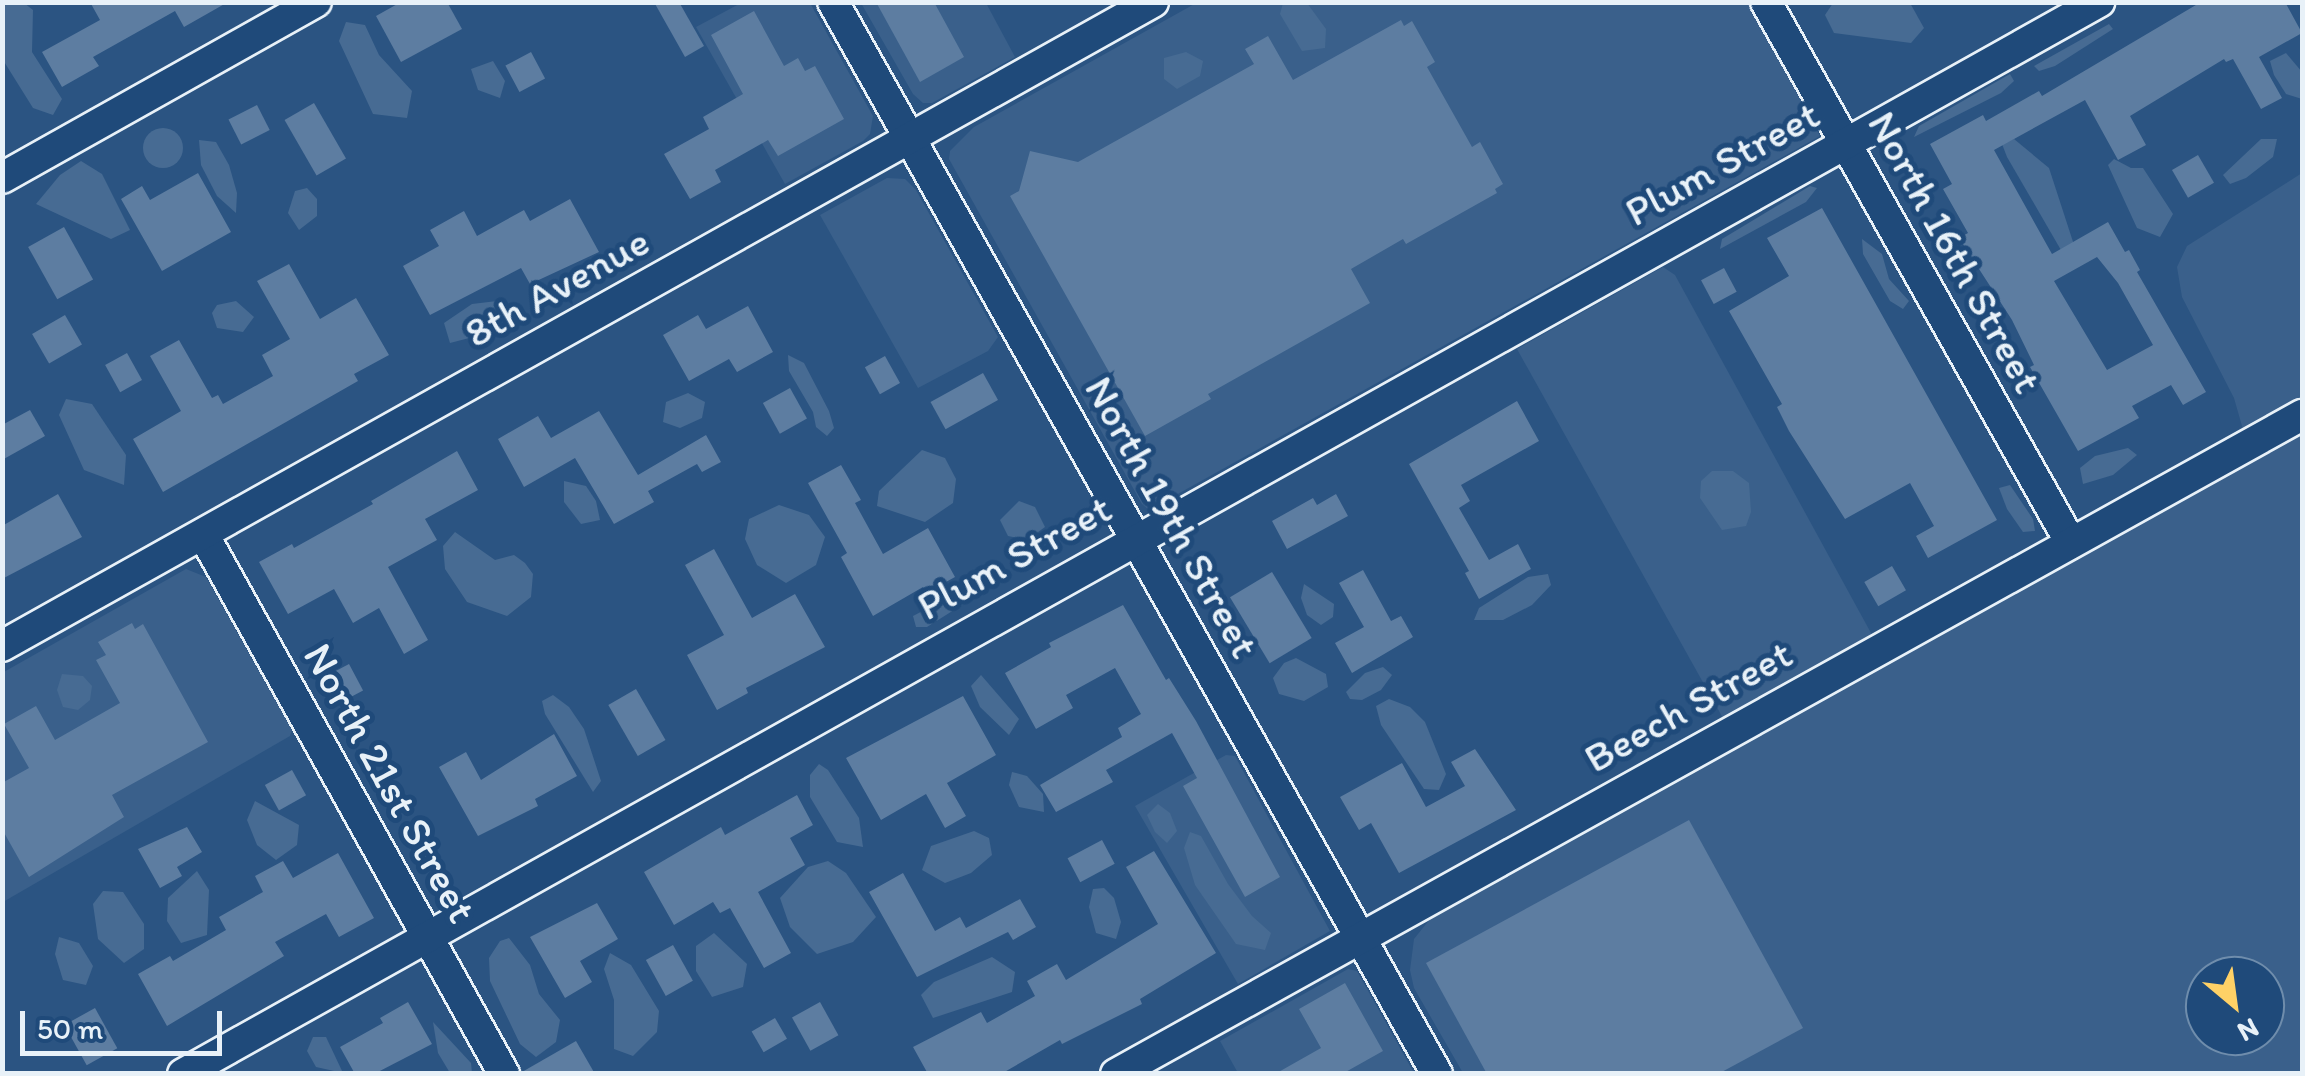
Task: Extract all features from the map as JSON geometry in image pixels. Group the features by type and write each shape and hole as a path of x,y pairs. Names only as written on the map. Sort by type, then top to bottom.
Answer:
{"street":[{"path":"2,178 316,2"},
{"name":"North 19th Street","path":"834,2 1437,1074"},
{"name":"8th Avenue","path":"2,646 1153,2"},
{"name":"North 16th Street","path":"1766,2 2071,542"},
{"name":"Plum Street","path":"183,1074 2099,2"},
{"name":"Beech Street","path":"1116,1074 2302,415"},
{"name":"North 21st Street","path":"202,534 504,1074"}],"shaded area":[{"path":"3,2 24,3 33,10 32,52 62,99 53,115 33,108 3,60"},
{"path":"1198,2 1748,3 1820,136 1149,510 1142,504 949,159 950,151 974,127"},
{"path":"741,3 810,3 873,116 870,134 863,141 785,184 696,27"},
{"path":"861,3 986,3 1015,57 932,103 923,103 913,94"},
{"path":"1283,3 1307,3 1326,29 1325,48 1302,51 1280,14"},
{"path":"1833,3 1910,3 1924,28 1911,43 1834,33 1825,15"},
{"path":"346,22 365,25 379,55 412,91 407,118 373,114 339,41"},
{"path":"2109,24 2113,29 2055,66 2039,71 2034,66"},
{"path":"1186,52 1203,61 1200,76 1177,89 1164,79 1164,58"},
{"path":"2286,53 2302,72 2302,99 2286,94 2274,75 2270,61"},
{"path":"493,61 505,81 500,98 478,90 471,69"},
{"path":"2010,74 2014,81 2001,93 1914,137 1919,126"},
{"path":"163,128 177,134 183,148 177,162 163,168 149,162 143,148 149,134"},
{"path":"2014,139 2049,168 2076,251 2065,257 2007,157 2002,144"},
{"path":"2261,139 2277,139 2273,157 2246,178 2230,184 2223,175"},
{"path":"199,140 216,142 229,165 237,193 236,213 217,196 201,165"},
{"path":"2114,159 2131,168 2143,168 2173,214 2160,237 2137,228 2108,165"},
{"path":"81,161 102,174 130,230 111,239 36,204 60,175"},
{"path":"2302,173 2302,401 2244,433 2234,398 2182,297 2177,267 2187,246"},
{"path":"887,178 905,179 916,190 998,337 988,351 918,388 820,215"},
{"path":"1810,186 1817,188 1806,202 1720,249 1722,239"},
{"path":"307,188 317,199 317,216 299,230 288,213 295,191"},
{"path":"1862,239 1882,254 1889,279 1909,301 1903,309 1890,301 1863,254"},
{"path":"1663,267 1675,275 1871,633 1868,640 1724,720 1517,349"},
{"path":"236,301 254,317 243,332 217,328 212,313 217,305"},
{"path":"497,301 507,308 477,336 450,343 444,323 472,304"},
{"path":"788,355 804,363 829,411 834,428 827,436 816,427 813,412 789,371"},
{"path":"688,393 705,402 702,418 680,428 663,422 666,402"},
{"path":"66,399 92,404 126,455 124,485 84,470 59,415"},
{"path":"2302,433 2302,1073 1463,1073 1414,988 1410,970 1414,939 1434,914"},
{"path":"2128,448 2137,455 2113,475 2083,484 2080,468 2095,456"},
{"path":"922,450 945,458 956,479 953,503 925,522 877,506 879,491"},
{"path":"1712,471 1733,471 1749,483 1751,512 1746,526 1722,530 1700,498 1701,481"},
{"path":"564,481 586,486 596,501 600,520 581,524 564,502"},
{"path":"2010,485 2033,519 2035,531 2023,532 2007,509 1999,488"},
{"path":"1019,501 1035,507 1045,527 1027,540 1008,536 1000,520"},
{"path":"779,505 809,515 825,537 816,565 786,583 757,565 745,539 749,519"},
{"path":"455,532 495,560 514,555 525,563 533,574 531,597 507,616 467,602 445,569 443,546"},
{"path":"186,569 206,577 292,730 290,736 3,902 2,673"},
{"path":"1548,574 1551,585 1532,605 1503,620 1474,620 1479,608 1528,577"},
{"path":"1304,584 1334,604 1333,617 1321,625 1307,615 1301,598"},
{"path":"957,593 973,598 927,627 916,627 913,616"},
{"path":"1296,658 1326,674 1328,687 1304,701 1279,694 1273,678 1284,663"},
{"path":"1383,667 1392,675 1381,690 1362,700 1350,699 1346,692 1365,673"},
{"path":"62,674 83,676 92,686 90,700 78,710 63,707 57,690"},
{"path":"981,675 1019,719 1009,735 980,707 971,686"},
{"path":"553,695 569,707 584,729 601,781 593,792 545,714 542,701"},
{"path":"1389,699 1410,707 1425,722 1446,774 1439,790 1424,789 1381,725 1376,706"},
{"path":"1226,755 1235,756 1330,931 1238,984 1135,806"},
{"path":"819,764 828,770 859,818 863,847 837,842 810,797 810,775"},
{"path":"1012,772 1027,776 1043,794 1044,812 1019,807 1009,785"},
{"path":"255,801 299,825 297,845 276,860 257,845 247,820"},
{"path":"1158,804 1170,813 1177,831 1167,843 1155,832 1147,815"},
{"path":"974,831 989,838 992,855 971,873 945,883 922,870 931,846"},
{"path":"1190,832 1201,836 1228,884 1252,916 1271,933 1265,950 1236,944 1195,885 1184,848"},
{"path":"828,861 846,873 876,917 853,942 817,954 790,927 780,898 808,867"},
{"path":"197,871 209,890 207,935 181,943 167,921 168,898"},
{"path":"1104,888 1114,898 1121,922 1116,939 1096,933 1089,907 1093,889"},
{"path":"103,891 123,892 144,924 144,949 124,963 98,939 93,904"},
{"path":"714,933 747,964 743,987 712,997 696,971 696,946"},
{"path":"59,937 79,943 93,966 86,985 63,980 55,954"},
{"path":"509,938 530,965 539,994 560,1020 556,1042 536,1057 520,1044 490,981 489,958 500,941"},
{"path":"610,953 631,965 659,1011 657,1032 633,1056 614,1049 614,1000 604,969"},
{"path":"992,957 1015,972 1012,992 933,1018 921,995 934,982"},
{"path":"1348,969 1357,971 1414,1073 1238,1073 1220,1041"},
{"path":"433,1022 471,1063 472,1073 450,1073 438,1053"},
{"path":"313,1037 326,1037 343,1073 316,1067 307,1051"}],"building":[{"path":"90,2 228,2 184,27 175,11 93,57 99,66 62,87 42,52 100,20"},
{"path":"401,2 447,2 462,29 401,62 376,16"},
{"path":"654,2 679,2 704,46 685,57"},
{"path":"876,2 934,2 964,57 920,82"},
{"path":"2201,2 2285,2 2302,33 2259,57 2282,98 2261,109 2233,59 2224,59 2130,116 2146,145 2118,160 2085,100 1994,150 2052,254 2108,222 2125,252 2129,250 2140,270 2137,272 2206,392 2183,405 2171,385 2132,406 2139,418 2078,451 2030,367 2034,365 2012,320 1959,238 1968,233 1943,189 1952,184 1930,144 1983,115 1986,121 2039,91 2042,96","holes":["2097,257 2118,283 2153,345 2107,370 2054,281"]},
{"path":"754,11 784,66 798,58 805,71 815,66 844,119 778,156 768,140 715,170 721,182 690,199 664,154 709,129 703,117 743,94 711,35"},
{"path":"1401,20 1404,26 1412,21 1435,62 1427,67 1472,147 1480,142 1503,184 1495,189 1497,193 1406,244 1403,239 1351,269 1370,303 1208,394 1211,399 1145,436 1010,196 1019,191 1030,151 1078,162 1254,64 1245,49 1268,36 1293,80"},
{"path":"531,52 545,78 519,92 505,66"},
{"path":"314,103 346,158 317,175 285,120"},
{"path":"257,105 270,130 241,144 228,120"},
{"path":"2198,155 2214,183 2188,198 2172,170"},
{"path":"198,173 231,232 162,271 121,199 142,186 150,200"},
{"path":"570,199 599,252 530,284 521,268 430,315 403,266 439,246 430,230 464,211 477,236 524,210 530,221"},
{"path":"1822,208 1997,520 1928,558 1916,536 1934,526 1910,483 1845,519 1789,431 1777,407 1782,404 1729,311 1789,276 1767,238"},
{"path":"64,227 93,279 57,299 28,247"},
{"path":"289,264 320,319 356,298 389,355 354,374 358,381 163,492 133,439 181,411 150,356 179,340 212,398 218,395 223,404 273,376 262,355 290,339 257,281"},
{"path":"1724,268 1737,292 1714,304 1701,280"},
{"path":"748,306 773,352 737,372 729,359 689,381 663,335 698,315 706,329"},
{"path":"65,315 82,344 49,363 32,334"},
{"path":"127,353 142,380 120,392 105,365"},
{"path":"885,356 900,383 880,394 865,367"},
{"path":"983,373 998,400 946,429 931,402"},
{"path":"790,388 807,419 780,434 763,403"},
{"path":"1517,401 1539,441 1461,485 1470,501 1459,508 1489,560 1518,544 1531,569 1479,599 1465,573 1469,571 1409,464"},
{"path":"30,410 45,436 2,460 2,425"},
{"path":"599,411 638,475 706,435 721,462 702,472 697,464 648,491 654,502 614,524 575,458 524,487 498,439 538,416 551,438"},
{"path":"457,451 478,490 425,519 437,540 388,567 428,640 404,654 379,608 353,623 334,589 288,614 259,562 292,544 294,548 373,504 371,501"},
{"path":"841,465 861,500 855,503 883,554 928,528 955,577 926,593 923,587 873,616 841,557 847,553 808,483"},
{"path":"58,494 82,537 2,579 2,526"},
{"path":"1336,494 1348,516 1287,549 1272,521 1313,498 1317,505"},
{"path":"714,549 752,618 795,594 825,647 746,688 748,693 717,710 687,655 724,635 685,565"},
{"path":"1892,566 1906,590 1878,606 1864,582"},
{"path":"1363,570 1391,621 1401,616 1413,637 1352,673 1335,643 1364,627 1339,583"},
{"path":"1272,572 1312,638 1270,663 1230,597"},
{"path":"1123,605 1166,680 1169,678 1196,721 1280,877 1245,897 1183,786 1197,778 1172,733 1106,770 1113,782 1056,812 1040,785 1122,737 1118,728 1141,714 1115,668 1066,695 1073,708 1036,729 1005,673 1051,647 1049,643"},
{"path":"132,623 135,629 143,624 208,742 112,795 124,817 29,877 2,829 2,783 29,768 4,724 36,706 55,740 120,703 96,660 106,655 98,642"},
{"path":"349,664 363,690 337,705 323,678"},
{"path":"636,689 666,740 638,756 608,705"},
{"path":"963,696 996,755 947,783 966,816 945,828 926,794 881,820 846,758"},
{"path":"554,734 577,776 535,799 538,806 478,836 439,767 466,752 481,780"},
{"path":"1475,749 1516,810 1399,873 1371,823 1359,830 1340,797 1402,763 1426,807 1465,786 1451,762"},
{"path":"292,770 306,795 279,810 265,785"},
{"path":"797,795 813,825 790,838 805,865 758,892 791,953 764,968 730,908 720,913 713,902 674,925 644,872 721,827 725,835"},
{"path":"1689,820 1803,1028 1718,1074 1487,1074 1426,963"},
{"path":"187,827 202,852 177,867 182,876 160,888 138,849"},
{"path":"1102,840 1115,864 1080,882 1068,858"},
{"path":"1154,851 1216,953 1140,999 1142,1004 1062,1044 1060,1040 1001,1074 928,1074 913,1047 981,1012 987,1023 1035,996 1027,981 1057,964 1066,980 1158,924 1126,867"},
{"path":"338,853 374,918 339,937 326,914 275,942 284,956 167,1026 138,974 170,956 173,961 226,930 219,917 263,892 255,876 283,861 293,878"},
{"path":"903,873 935,931 960,917 966,928 1020,899 1036,927 1013,940 1008,932 917,977 869,892"},
{"path":"597,903 618,939 580,961 592,982 565,998 530,937"},
{"path":"673,945 693,981 666,996 646,960"},
{"path":"1345,983 1383,1051 1342,1074 1275,1074 1321,1048 1299,1009"},
{"path":"408,1002 432,1044 374,1074 355,1074 340,1047 383,1023 380,1018"},
{"path":"820,1002 838,1035 810,1051 792,1018"},
{"path":"95,1008 117,1048 87,1065 64,1025"},
{"path":"775,1018 787,1039 764,1052 752,1032"},
{"path":"576,1041 595,1074 523,1074 522,1072"}]}
